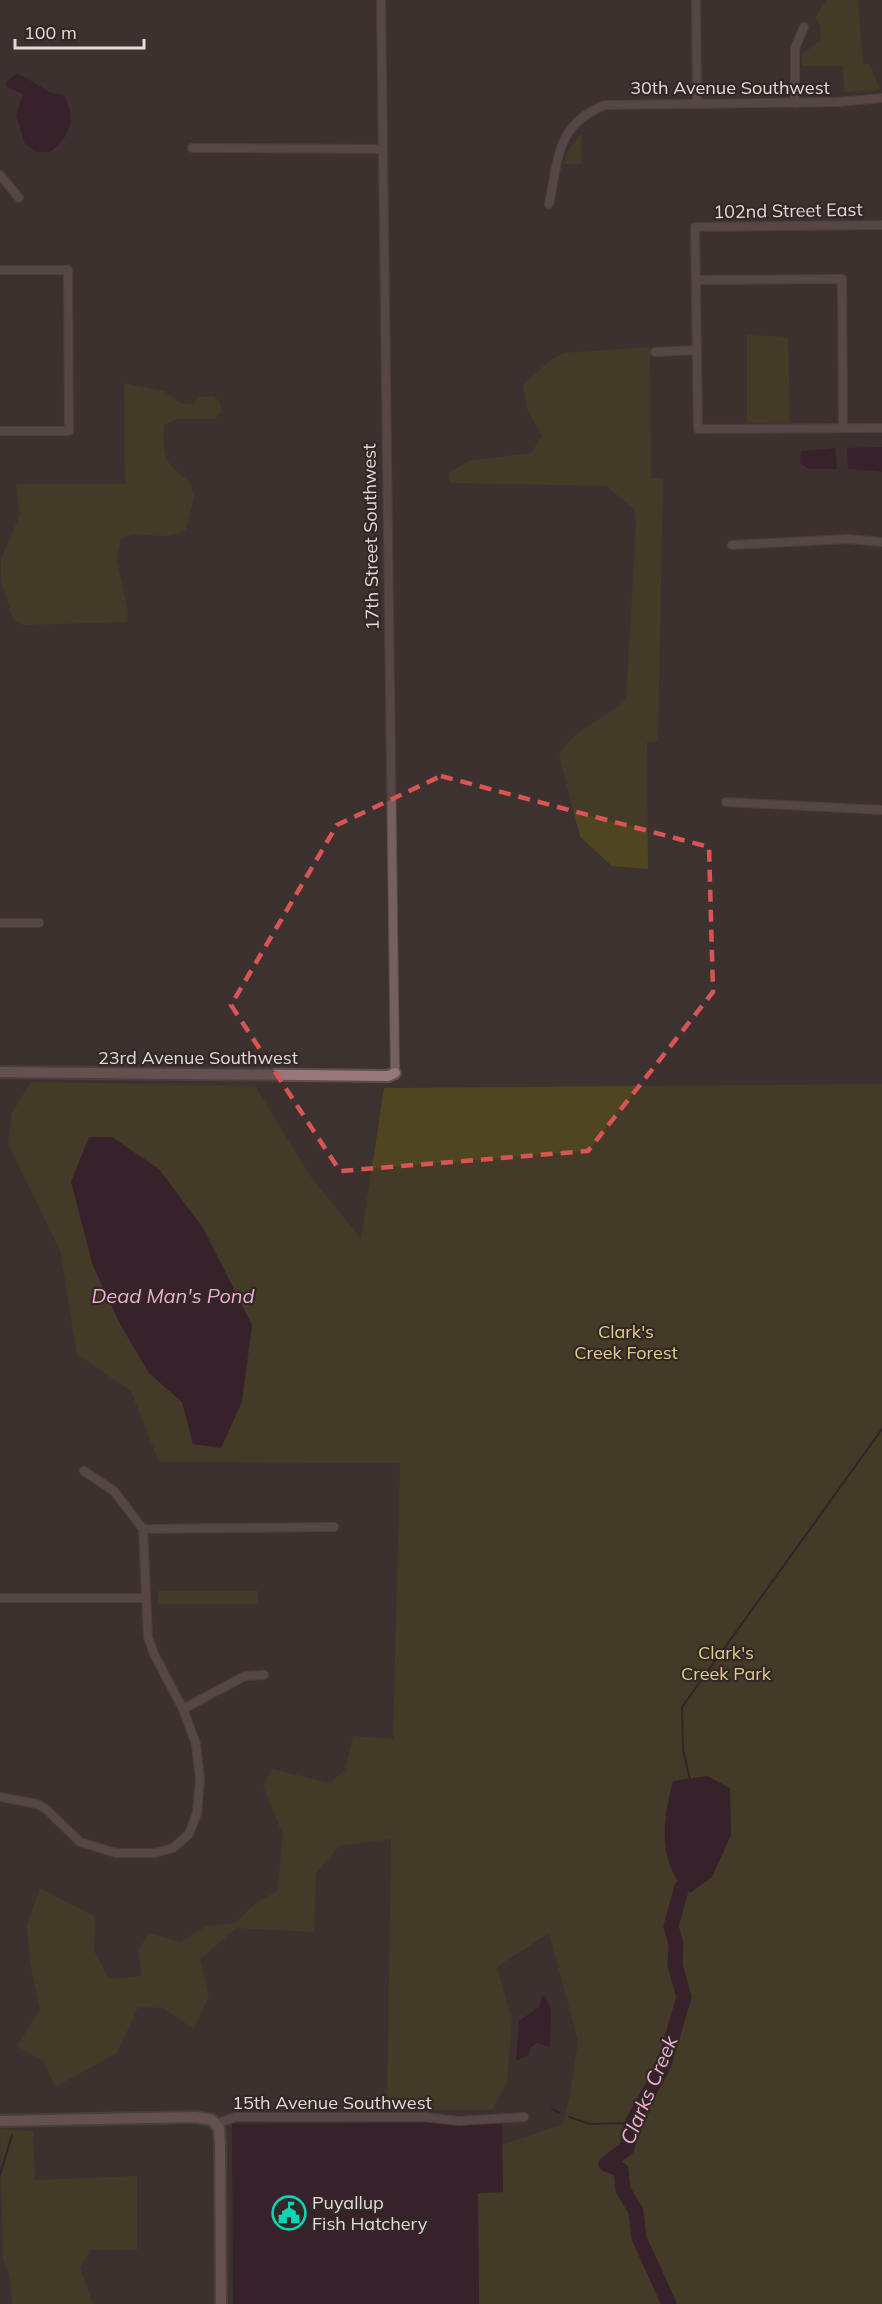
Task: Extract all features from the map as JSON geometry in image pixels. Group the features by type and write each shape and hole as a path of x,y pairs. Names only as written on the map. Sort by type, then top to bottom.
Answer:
{"street":[{"name":"17th Street Southwest","path":"381,0 395,1073"},
{"path":"696,0 697,104"},
{"path":"795,103 795,48 804,27"},
{"name":"30th Avenue Southwest","path":"549,204 560,149 567,132 596,109 613,104 795,103 882,98"},
{"path":"192,148 382,149"},
{"path":"0,175 19,198"},
{"name":"102nd Street East","path":"696,280 695,227 882,225"},
{"path":"0,270 68,270 69,431 0,431"},
{"path":"843,428 843,279 696,280 699,429 882,428"},
{"path":"655,352 698,350"},
{"path":"732,545 848,539 882,542"},
{"path":"726,802 882,810"},
{"path":"0,923 39,923"},
{"name":"23rd Avenue Southwest","path":"0,1072 388,1076 395,1073"},
{"path":"0,1797 37,1804 46,1809 80,1842 104,1851 155,1853 178,1845 189,1834 195,1822 200,1780 196,1744 183,1709 150,1647 144,1598 143,1529 114,1491 84,1471"},
{"path":"143,1529 334,1527"},
{"path":"0,1598 144,1598"},
{"path":"183,1709 245,1676 264,1675"},
{"name":"15th Avenue Southwest","path":"0,2121 196,2117 212,2120 216,2124 236,2116 424,2117 459,2121 524,2117"},
{"path":"216,2124 220,2142 221,2304"}],"highlighted area":[{"path":"441,776 709,847 713,992 588,1151 340,1171 231,1005 337,825"}],"green space":[{"path":"826,0 858,0 863,64 870,64 880,90 844,92 843,66 802,66 802,54 821,40 820,25 815,18"},
{"path":"581,133 582,164 563,164 567,153"},
{"path":"747,335 788,337 790,423 747,423"},
{"path":"650,347 651,478 663,478 658,742 647,742 648,869 612,866 580,837 559,755 580,732 626,700 636,524 634,509 606,486 450,483 449,473 468,461 531,453 542,436 527,409 523,385 548,362 563,353"},
{"path":"124,383 164,391 182,404 193,404 200,397 213,396 220,402 221,412 214,419 176,419 164,425 166,458 174,469 190,482 194,497 186,529 167,536 136,535 121,539 117,560 128,613 127,622 24,625 13,619 1,581 1,559 20,515 16,484 125,484"},
{"name":"Clark's Creek Forest","path":"31,1082 255,1086 311,1177 361,1239 384,1088 882,1084 882,2304 479,2304 478,2193 503,2192 502,2145 563,2124 578,2041 549,1933 497,1967 512,2020 507,2083 492,2110 387,2110 391,1839 339,1846 316,1873 314,1932 236,1928 200,1959 209,1996 194,2029 163,2008 138,2007 117,2053 55,2087 44,2062 17,2046 40,2009 30,1963 27,1925 40,1888 95,1917 94,1951 109,1979 142,1976 138,1951 149,1933 181,1942 206,1926 235,1923 256,1903 277,1891 283,1835 263,1786 272,1769 330,1783 345,1770 353,1736 393,1739 400,1463 159,1462 131,1391 77,1354 60,1250 8,1144 12,1113","holes":["203,1228 252,1325 193,1444 182,1402 149,1373 119,1322"]},
{"path":"158,1591 258,1591 258,1604 158,1604"},
{"path":"0,2129 33,2131 35,2180 137,2176 137,2250 90,2250 80,2268 93,2304 12,2304 10,2277 3,2259"}],"water":[{"path":"16,74 51,93 64,95 68,104 70,126 63,139 50,152 37,152 25,144 16,115 23,94 6,87 6,82"},
{"path":"882,447 882,472 848,469 847,448"},
{"path":"835,448 837,469 809,469 800,463 801,451"},
{"name":"Dead Man's Pond","path":"89,1137 112,1137 159,1169 203,1228 252,1325 242,1402 221,1448 193,1444 182,1402 149,1373 119,1322 93,1266 71,1182"},
{"path":"707,1776 730,1788 731,1835 712,1877 690,1893 679,1882 667,1856 665,1825 667,1810 673,1781"},
{"path":"545,1996 551,2009 550,2047 537,2043 530,2048 529,2055 516,2061 519,2021 540,2006 541,1997"},
{"name":"Puyallup Fish Hatchery","path":"502,2122 503,2192 478,2193 479,2304 233,2304 232,2124"}],"waterway":[{"path":"690,1779 683,1750 682,1707 882,1429"},
{"name":"Clarks Creek","path":"669,2304 639,2238 636,2211 623,2190 621,2170 606,2164 627,2148 632,2123 664,2065 684,1997 675,1965 676,1944 671,1926 682,1887"},
{"path":"552,2109 559,2112"},
{"path":"569,2117 590,2124 632,2123"},
{"path":"0,2175 12,2135"}],"place":[{"name":"Puyallup Fish Hatchery","path":"289,2213"}],"park label":[{"name":"Clark's Creek Park","path":"726,1663"}]}
